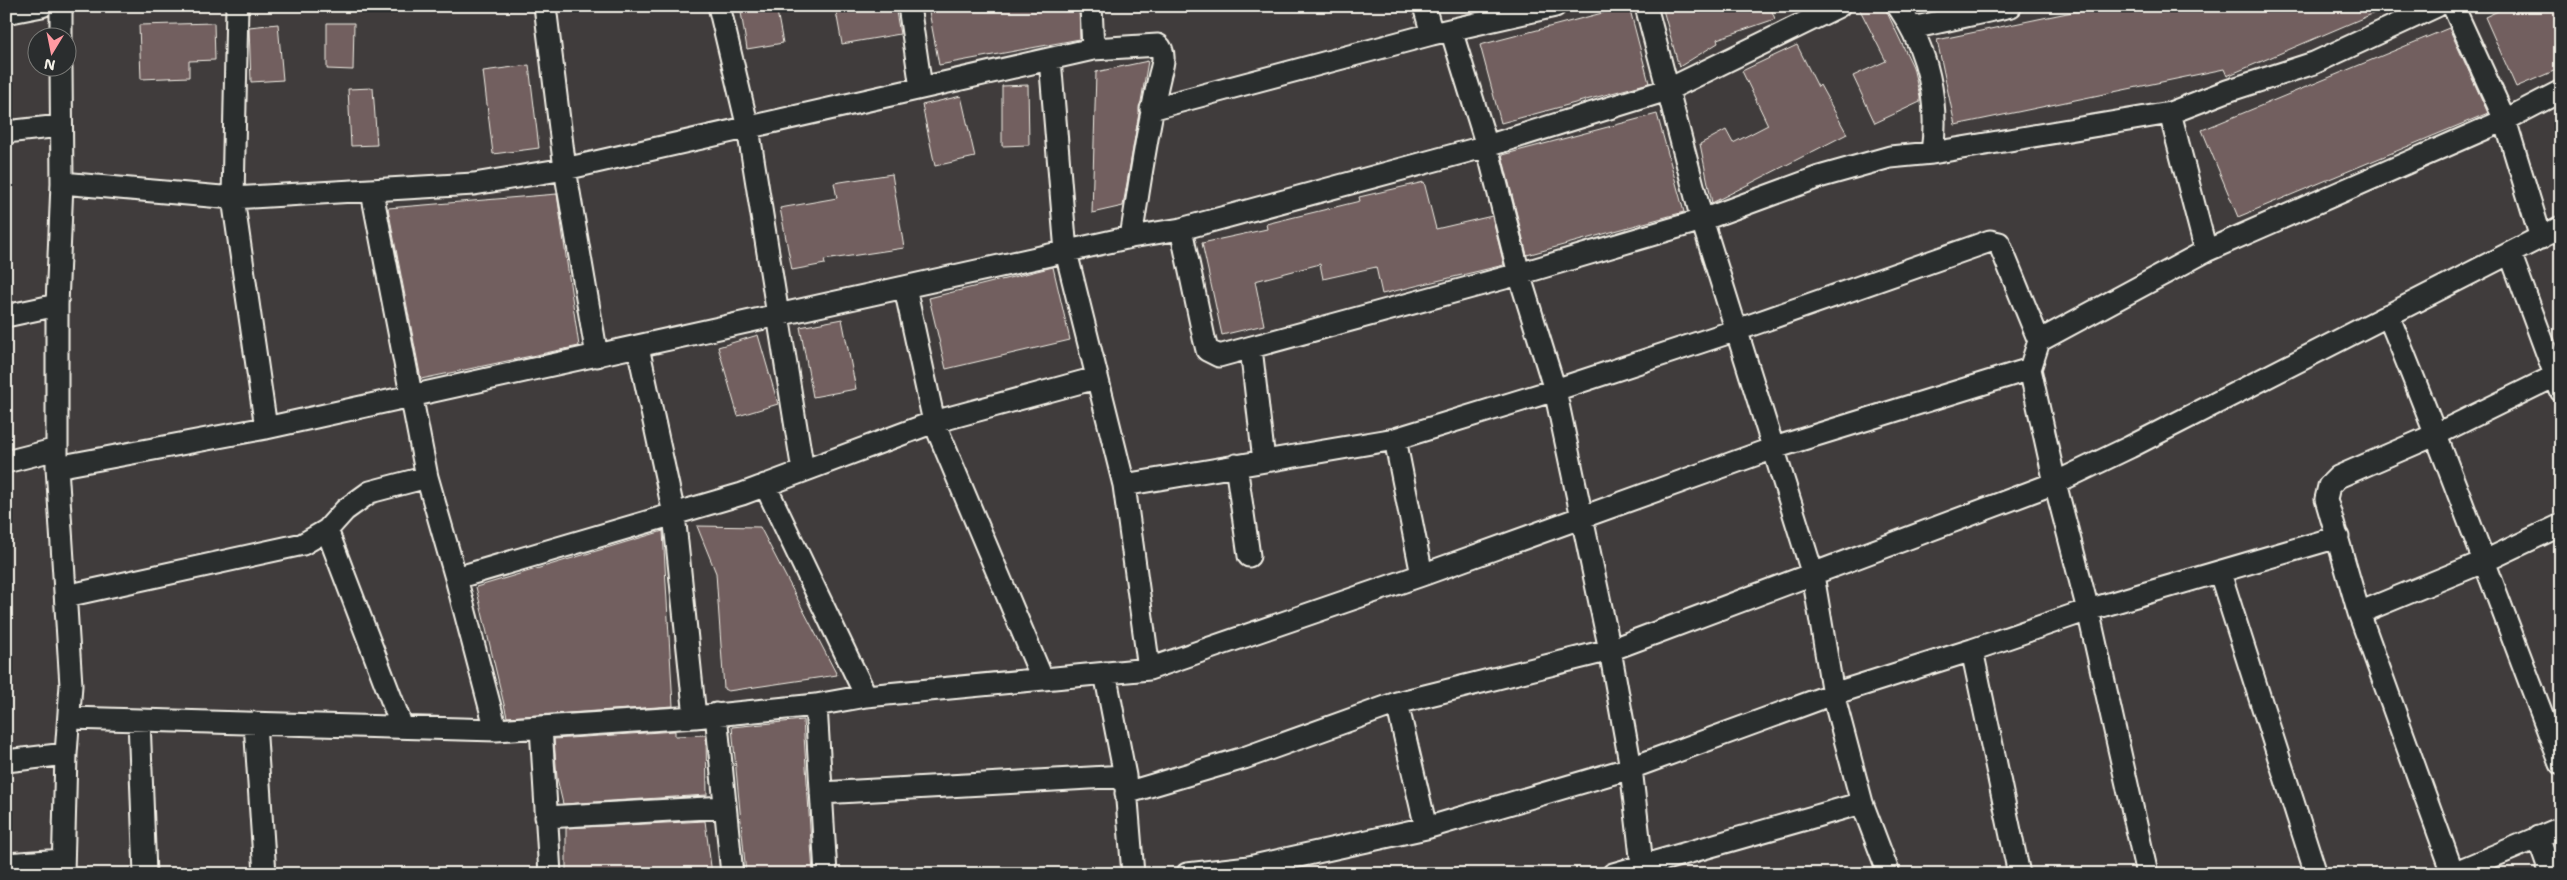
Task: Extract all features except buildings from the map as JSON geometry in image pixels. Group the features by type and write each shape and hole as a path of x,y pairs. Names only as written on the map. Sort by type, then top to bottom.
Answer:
{"street":[{"path":"6,13 42,6"},
{"path":"61,6 61,28"},
{"path":"237,6 232,198 266,428"},
{"path":"545,6 565,169 597,356"},
{"path":"719,6 748,128 803,471"},
{"path":"909,6 921,88"},
{"path":"1091,6 1094,49"},
{"path":"1424,6 1442,32 1487,146 1520,274 1555,390 1610,650 1631,768 1642,870"},
{"path":"1151,109 1442,32 1555,6"},
{"path":"1646,6 1702,220 1813,575 1834,694 1862,803 1889,874"},
{"path":"6,462 57,458 266,428 1131,237 1181,229 1487,146 1667,90 1839,6"},
{"path":"1898,6 1912,28 1933,92 1936,127 1932,153"},
{"path":"1912,28 2011,6"},
{"path":"1181,229 1207,350 1219,356 1520,274 1702,220 1819,177 1890,157 1932,153 2170,113 2227,91 2314,63 2437,6"},
{"path":"2452,6 2505,120 2541,238"},
{"path":"62,183 232,198 372,192 474,184 565,169 1094,49 1158,45 1162,49 1162,69 1151,109 1131,237"},
{"path":"1050,59 1066,252 1124,485 1149,669"},
{"path":"6,864 63,867 66,754 71,685 57,458 57,305 62,183 60,78"},
{"path":"2039,341 2206,251 2505,120 2561,91"},
{"path":"2170,113 2206,251"},
{"path":"6,132 60,126"},
{"path":"372,192 426,477 456,578 496,730"},
{"path":"821,793 1125,785 1244,758 1397,703 1610,650 2055,483 2130,447 2561,227"},
{"path":"1124,485 1395,439 1555,390 1737,330 1990,241 1999,242 2039,341 2030,369 2055,483 2088,610 2147,874"},
{"path":"2510,253 2559,380 2338,477 2329,486 2326,499 2359,613 2452,873 2561,828"},
{"path":"905,288 934,422 1042,678"},
{"path":"6,316 57,305"},
{"path":"2388,315 2437,434 2483,562 2561,764"},
{"path":"638,347 674,514 695,717"},
{"path":"1251,348 1264,461"},
{"path":"70,718 496,730 695,717 816,705 866,696 1149,669 1422,575 1774,448 2030,369"},
{"path":"456,578 674,514 765,485 934,422 1096,378"},
{"path":"1395,439 1422,575"},
{"path":"1236,465 1249,556"},
{"path":"66,596 303,544 327,530 346,510 370,492 426,477"},
{"path":"765,485 866,696"},
{"path":"2359,613 2483,562 2561,525"},
{"path":"327,530 402,727"},
{"path":"1187,874 1249,867 1426,828 1631,768 1834,694 1972,650 2088,610 2338,538"},
{"path":"2220,573 2316,874"},
{"path":"1972,650 2019,874"},
{"path":"1105,673 1125,785 1133,874"},
{"path":"1397,703 1426,828"},
{"path":"816,705 826,874"},
{"path":"716,714 732,874"},
{"path":"139,720 145,874"},
{"path":"255,723 265,874"},
{"path":"541,727 550,874"},
{"path":"6,761 66,754"},
{"path":"1613,874 1642,870 1862,803"},
{"path":"546,817 725,807"},
{"path":"2538,837 2551,874"}]}
